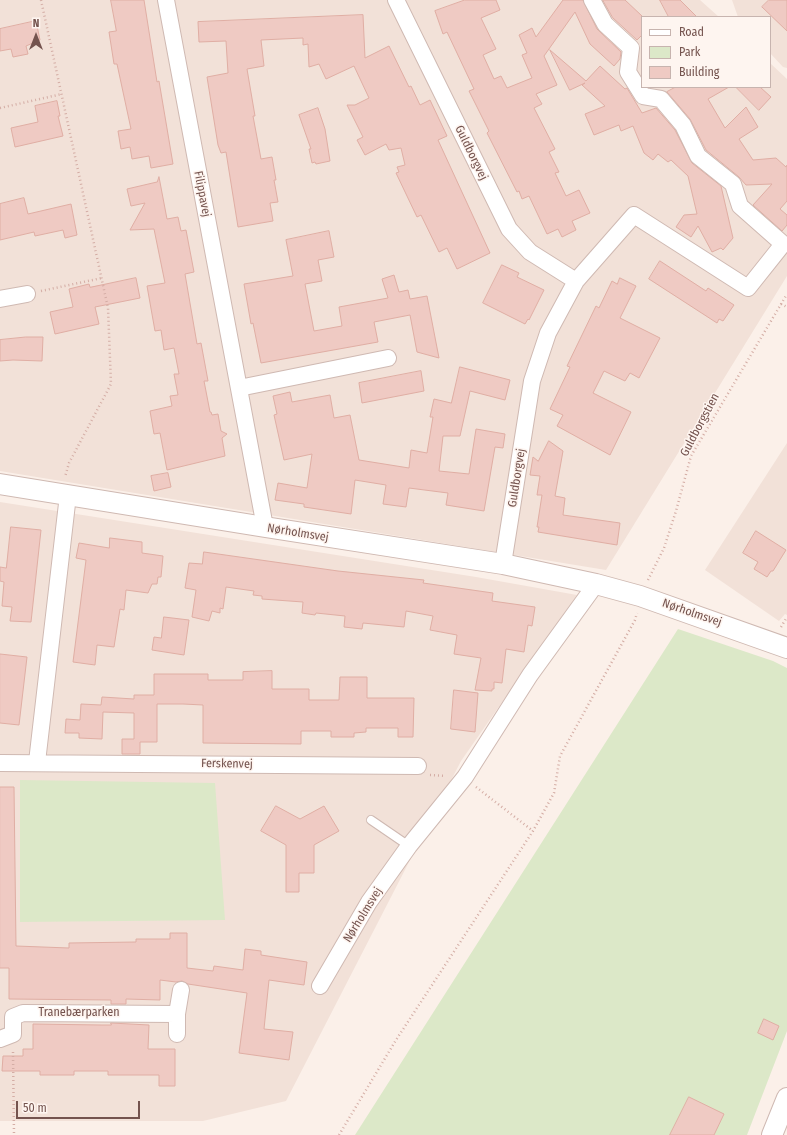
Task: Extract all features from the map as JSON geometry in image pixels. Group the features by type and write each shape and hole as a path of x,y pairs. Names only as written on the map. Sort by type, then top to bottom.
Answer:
{"street":[{"name":"Filippavej","path":"166,0 265,528"},
{"name":"Guldborgvej","path":"396,0 509,229 530,252 576,281"},
{"name":"Guldborgvej","path":"503,564 532,381 548,333 576,281 634,215 748,288 783,244 740,206 733,184 698,156 683,125 661,99 643,96 628,72 631,48 605,24 592,0"},
{"path":"0,299 27,294"},
{"path":"238,388 388,358"},
{"name":"Nørholmsvej","path":"0,484 265,528 503,564 596,584 640,596 787,648"},
{"path":"37,762 68,495"},
{"name":"Nørholmsvej","path":"320,986 369,902 409,846 465,777 530,675 596,584"},
{"name":"Ferskenvej","path":"0,763 37,762 418,766"},
{"path":"177,1034 177,1014 181,990"},
{"name":"Tranebærparken","path":"6,1036 13,1017 23,1013 177,1014"},
{"path":"772,1135 787,1098"}],"lane":[{"path":"371,820 409,846"}],"path":[{"path":"41,0 108,308 111,384 70,463 65,478 68,495"},
{"path":"0,108 62,94"},
{"path":"27,294 102,278"},
{"name":"Guldborgstien","path":"339,1135 396,1040 533,831 554,793 560,756 635,620 640,596 664,548 691,456 787,294"},
{"path":"781,304 787,307"},
{"path":"418,766 424,774 465,777 533,831"},
{"path":"6,1036 14,1135"}],"shaded area":[{"path":"0,0 700,0 718,16 641,16 641,88 771,88 771,64 787,79 787,276 606,570 0,471"},
{"path":"732,0 787,0 787,68 783,67 771,54 771,16 738,16"},
{"path":"787,443 787,615 785,614 779,621 705,570"},
{"path":"0,502 476,577 577,595 461,761 286,1101 203,1121 0,1121"}],"green space":[{"path":"678,629 773,661 787,668 787,1031 747,1135 355,1135"},
{"path":"20,780 215,783 225,920 20,922"}],"building":[{"path":"111,0 144,0 157,82 159,81 173,164 151,168 149,156 132,159 130,147 121,149 118,131 131,129 117,64 114,64 109,32 116,31"},
{"path":"465,0 496,0 500,10 481,18 496,49 483,55 494,79 501,76 507,88 532,78 522,55 527,53 519,35 532,28 536,37 563,0 583,0 597,29 621,52 620,59 614,66 590,44 575,12 544,56 557,85 536,94 542,104 534,108 555,149 549,152 559,172 555,173 566,196 579,190 590,213 572,221 576,230 562,237 558,229 547,234 529,196 522,199 519,191 517,192 487,133 489,131 469,91 474,89 447,32 443,34 435,11"},
{"path":"603,0 625,0 642,16 641,36 637,40 613,18"},
{"path":"660,0 680,0 696,16 668,16"},
{"path":"769,0 787,0 787,31 762,7"},
{"path":"363,15 365,58 389,46 409,87 411,86 420,105 430,100 447,136 438,140 490,253 457,269 447,248 439,252 421,215 417,217 396,173 399,172 397,167 405,165 401,148 389,150 386,144 365,155 357,140 363,137 347,105 355,105 369,98 354,66 326,79 319,64 309,67 308,44 303,45 303,38 261,40 264,66 247,69 255,116 253,116 261,159 272,157 278,202 270,203 273,221 238,227 226,152 221,153 218,145 207,77 228,73 226,41 199,42 198,22"},
{"path":"36,21 40,40 26,46 28,54 13,57 11,49 0,51 0,29"},
{"path":"550,50 586,81 600,66 625,89 627,88 642,113 656,108 675,130 692,163 721,186 733,238 723,250 721,248 712,252 698,226 691,237 676,227 684,215 697,214 688,176 671,160 668,162 658,154 653,160 644,153 633,126 621,131 619,125 594,135 585,114 605,106 582,85 585,83 570,90"},
{"path":"674,88 727,88 708,99 725,128 746,107 758,127 739,139 753,160 776,158 786,167 787,165 787,201 780,209 787,215 787,225 782,231 753,205 772,184 746,185 739,177 706,150 690,119 667,92"},
{"path":"737,88 761,88 771,97 759,110"},
{"path":"57,101 60,116 58,116 63,136 15,147 11,128 38,122 35,106"},
{"path":"318,108 325,129 330,161 316,164 315,162 312,163 309,149 311,149 299,115"},
{"path":"159,177 167,219 178,217 181,231 186,230 194,272 185,274 197,344 201,343 208,381 204,381 210,412 212,415 218,414 221,431 227,434 222,438 225,456 167,470 160,433 154,434 150,411 172,406 170,396 178,395 174,374 179,374 174,348 164,350 161,330 155,331 147,286 165,283 154,229 130,230 145,203 131,206 127,189 157,182"},
{"path":"24,198 28,214 71,204 77,235 65,238 63,230 35,236 34,232 0,240 0,204"},
{"path":"329,231 334,257 318,260 322,281 305,284 314,331 342,326 339,307 388,298 382,279 394,275 399,292 408,290 410,299 427,296 439,358 417,352 410,315 374,322 378,342 261,363 253,323 251,324 244,284 293,276 286,240"},
{"path":"660,261 706,291 708,288 734,305 723,321 719,319 717,323 649,279"},
{"path":"502,265 519,273 517,277 544,290 529,320 528,319 525,324 483,303"},
{"path":"136,278 140,298 95,307 99,324 55,334 50,312 73,307 69,289 89,284 90,287"},
{"path":"620,278 636,286 620,318 660,338 639,378 630,373 625,381 604,371 593,393 631,412 610,455 557,426 563,415 550,409 570,367 567,366 596,306 599,308 612,281 617,284"},
{"path":"43,337 42,361 0,361 0,340"},
{"path":"460,367 510,380 505,400 470,391 460,436 443,436 439,471 469,474 476,429 505,434 503,448 495,447 484,511 446,505 448,493 409,488 406,507 383,504 386,485 355,480 351,514 304,507 304,504 275,500 278,483 307,488 312,454 284,460 274,415 277,414 273,396 290,392 292,402 330,395 334,418 350,415 359,460 409,468 411,450 427,453 433,417 430,417 434,399 451,403"},
{"path":"421,371 424,391 362,403 359,383"},
{"path":"549,441 563,451 555,496 565,498 563,515 620,523 617,545 538,532 539,527 537,527 542,495 537,495 540,476 530,475 533,457 538,461"},
{"path":"168,473 171,487 154,491 151,476"},
{"path":"11,527 41,530 31,622 10,621 12,607 2,606 4,582 0,581 0,567 6,568"},
{"path":"756,531 786,550 773,571 771,571 767,577 754,569 758,562 743,553"},
{"path":"110,538 142,542 142,553 163,556 161,577 158,577 157,584 152,584 148,593 126,590 124,610 120,609 114,647 97,645 95,665 73,662 86,560 76,558 79,543 109,548"},
{"path":"204,552 338,571 424,580 423,583 493,593 492,601 535,607 532,626 528,625 524,652 506,649 502,683 494,682 494,689 492,689 492,691 475,690 481,658 454,654 457,635 430,630 433,616 406,611 404,627 363,623 362,629 344,627 345,616 302,613 303,602 262,599 262,596 253,595 254,591 226,587 223,609 220,608 220,613 212,611 209,621 192,617 196,590 185,588 189,563 202,564"},
{"path":"164,617 189,620 184,655 152,650 154,637 161,638"},
{"path":"0,654 27,657 19,725 0,723"},
{"path":"272,671 272,689 309,689 309,700 339,700 340,677 367,677 367,698 414,698 413,737 398,737 398,728 366,728 366,732 354,733 354,737 331,737 331,731 301,731 301,744 203,743 203,705 183,704 157,704 157,742 140,742 140,754 122,754 122,739 134,739 134,713 103,712 102,739 79,738 79,733 65,733 66,719 80,720 81,704 101,705 102,697 134,699 134,695 154,695 154,674 208,674 208,680 243,680 243,672"},
{"path":"454,690 478,693 475,732 451,729"},
{"path":"0,787 14,787 16,946 69,948 69,943 136,942 136,939 170,939 170,933 187,933 187,968 213,971 214,966 243,970 245,949 261,951 261,955 307,962 304,985 269,980 264,1029 293,1032 289,1060 239,1053 247,993 188,984 182,981 176,982 160,980 160,1000 126,999 126,1004 111,1004 111,1000 9,999 9,968 0,968"},
{"path":"276,806 300,819 324,806 339,831 314,845 314,873 299,873 299,892 286,892 286,845 261,831"},
{"path":"764,1019 779,1026 773,1040 758,1033"},
{"path":"111,1023 149,1025 148,1049 175,1049 175,1086 159,1086 159,1075 108,1075 108,1071 74,1071 74,1075 40,1075 40,1071 2,1071 3,1056 23,1056 23,1049 33,1049 33,1024 111,1025"},
{"path":"689,1097 724,1114 714,1135 670,1135"}]}
